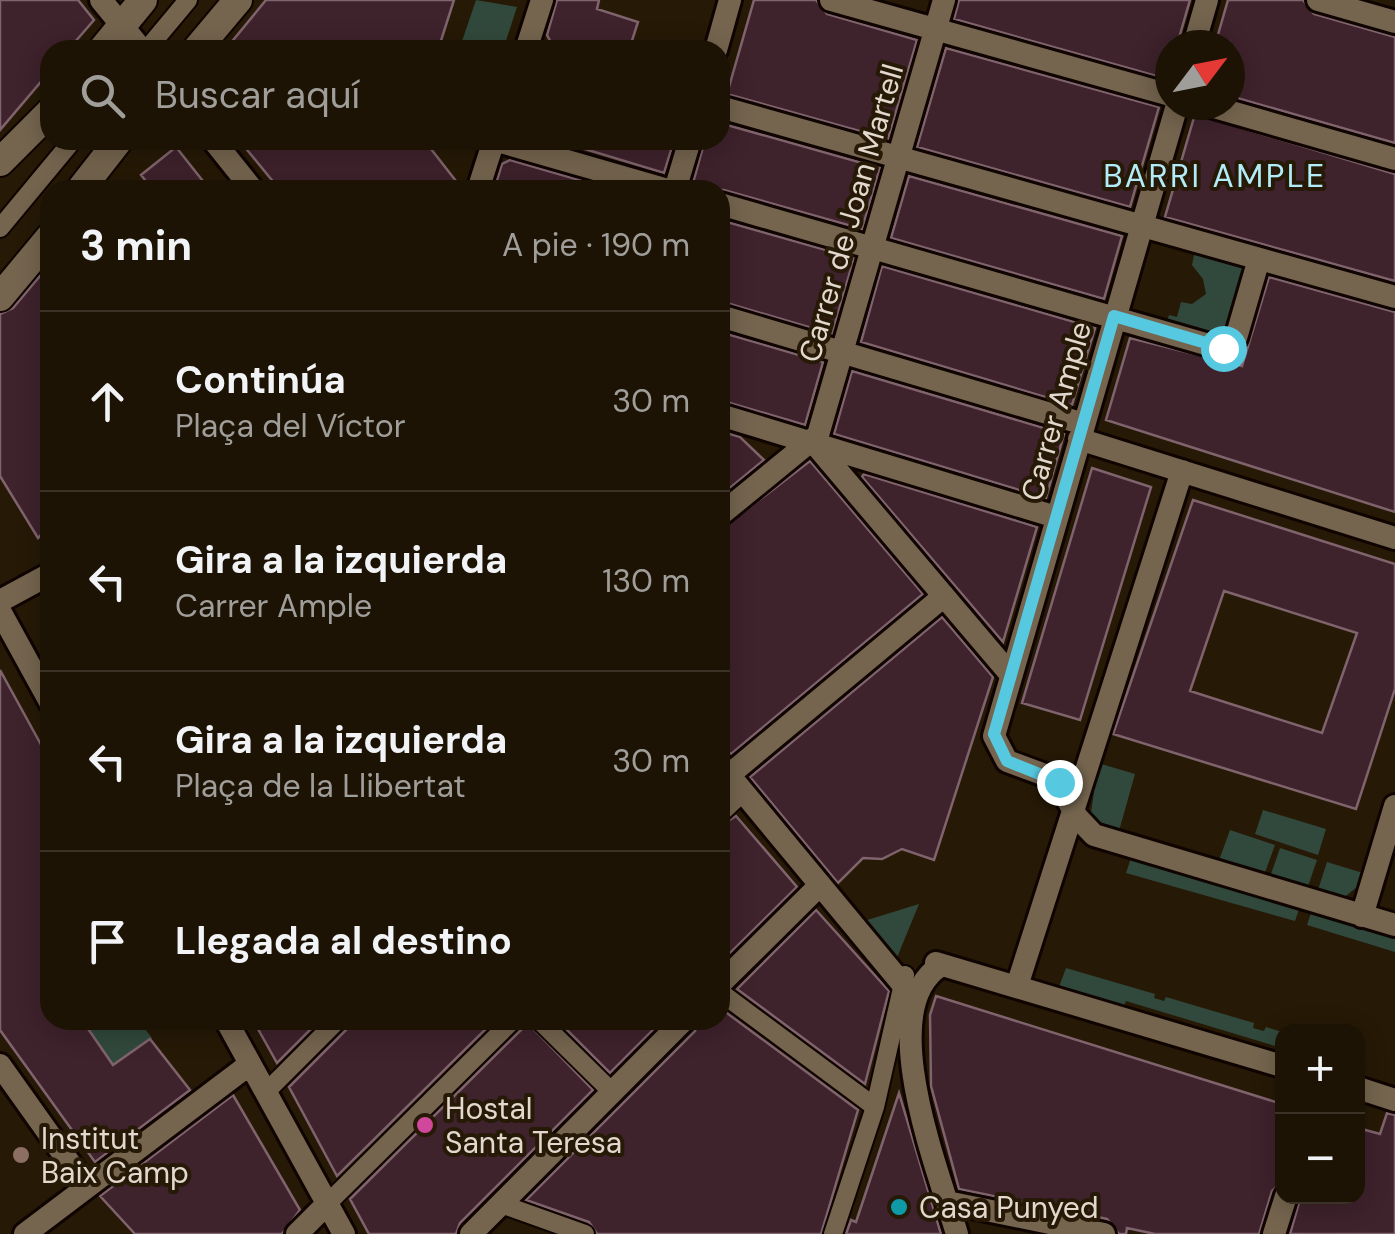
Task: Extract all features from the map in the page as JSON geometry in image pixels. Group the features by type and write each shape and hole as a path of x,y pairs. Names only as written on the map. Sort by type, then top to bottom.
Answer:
{"street":[{"path":"101,0 122,26 140,40"},
{"path":"110,40 143,0"},
{"path":"153,40 188,0"},
{"path":"204,40 238,0"},
{"path":"529,40 542,0"},
{"path":"719,40 730,0"},
{"path":"832,0 1155,90"},
{"name":"Carrer de Joan Martell","path":"811,440 818,435 944,0"},
{"path":"1199,30 1208,0"},
{"path":"1318,0 1395,22"},
{"path":"730,111 1395,297"},
{"path":"1245,116 1395,158"},
{"name":"Carrer Ample","path":"1074,811 1056,779 1007,761 994,734 1173,120"},
{"path":"0,162 40,122"},
{"path":"0,228 65,150"},
{"path":"88,180 111,150"},
{"path":"221,150 245,180"},
{"path":"481,180 491,150"},
{"path":"530,150 636,180"},
{"path":"676,180 686,150"},
{"path":"730,207 1223,348 1236,338 1259,258"},
{"path":"0,297 40,249"},
{"path":"730,319 1082,431 1182,470 1395,538"},
{"path":"730,418 1056,517"},
{"path":"730,507 811,440"},
{"path":"811,440 1010,674"},
{"path":"1017,986 1182,470"},
{"path":"0,601 40,579"},
{"path":"944,596 730,777 819,886 908,985 909,1060 957,1234"},
{"path":"0,612 40,684"},
{"path":"1362,916 1395,806"},
{"path":"1074,811 1094,835 1395,925"},
{"path":"730,974 819,886"},
{"path":"908,985 926,977 938,965 1275,1064"},
{"path":"833,1234 875,1107 908,985"},
{"path":"730,999 875,1107"},
{"path":"231,1030 344,1234"},
{"path":"266,1092 328,1030"},
{"path":"297,1234 502,1030"},
{"path":"549,1030 612,1092"},
{"path":"471,1234 674,1030"},
{"path":"25,1234 250,1064"},
{"path":"0,1065 86,1186"},
{"path":"1365,1090 1395,1100"},
{"path":"947,1202 1104,1234"},
{"path":"501,1204 585,1234"},
{"path":"1274,1234 1283,1204"}],"green space":[{"path":"476,0 517,7 506,40 462,40"},
{"path":"1195,250 1251,266 1224,341 1166,325 1169,315 1177,317 1181,302 1192,304 1206,294 1203,279 1192,265"},
{"path":"1098,763 1135,774 1119,831 1098,824 1091,813"},
{"path":"1263,810 1326,829 1318,855 1255,834"},
{"path":"1230,830 1275,845 1263,878 1218,863"},
{"path":"1280,848 1317,860 1306,892 1269,880"},
{"path":"1132,855 1301,903 1295,921 1126,873"},
{"path":"1327,862 1363,873 1357,887 1342,899 1316,896"},
{"path":"919,904 896,960 864,921"},
{"path":"1313,907 1395,934 1395,952 1307,925"},
{"path":"1066,968 1155,994 1154,998 1164,1001 1166,997 1254,1023 1253,1028 1275,1030 1275,1046 1126,1001 1123,1008 1059,987"},
{"path":"89,1030 146,1030 152,1038 113,1065"}],"building":[{"path":"0,0 78,0 94,20 77,40 40,40 40,83 0,130"},
{"path":"266,0 454,0 441,40 233,40"},
{"path":"557,0 599,0 597,9 638,22 632,40 550,40 547,35"},
{"path":"754,0 816,0 827,14 917,40 888,139 730,95"},
{"path":"959,0 1190,0 1181,30 1155,30 1155,76 954,19"},
{"path":"1228,0 1303,0 1314,14 1395,37 1395,143 1245,100 1245,30 1219,30"},
{"path":"946,48 1155,106 1155,120 1130,207 917,147"},
{"path":"1193,120 1215,120 1395,174 1395,281 1165,217"},
{"path":"730,126 880,168 862,229 730,192 730,180 694,180 702,150 730,150"},
{"path":"172,150 178,150 202,180 145,180 141,175"},
{"path":"247,150 432,150 455,180 272,180"},
{"path":"588,150 671,150 664,173"},
{"path":"510,160 579,180 497,180 502,164"},
{"path":"909,176 1122,236 1104,299 891,238"},
{"path":"730,223 854,258 832,334 730,304"},
{"path":"882,266 1095,328 1072,405 861,342"},
{"path":"40,276 38,538 0,476 0,314 13,308"},
{"path":"1269,277 1395,312 1395,512 1106,420 1130,338 1242,366"},
{"path":"730,335 823,362 805,425 730,403"},
{"path":"852,371 1064,434 1046,498 834,434"},
{"path":"730,434 740,437 764,460 730,488"},
{"path":"810,461 923,594 731,754 730,754 730,522"},
{"path":"1092,468 1151,487 1080,720 1022,703"},
{"path":"864,474 1037,527 1003,642 862,477"},
{"path":"1193,500 1395,564 1395,689 1356,809 1113,734","holes":["1224,591 1357,633 1322,733 1190,691"]},
{"path":"942,617 993,677 934,860 902,849 882,859 863,858 838,883 750,777"},
{"path":"0,670 40,743 40,1030 89,1030 113,1065 150,1039 190,1090 95,1162 0,1030"},
{"path":"736,816 797,887 730,953 730,820"},
{"path":"816,910 889,991 865,1084 737,989"},
{"path":"936,996 1275,1102 1275,1188 1259,1234 1155,1234 1127,1228 1126,1234 1119,1234 1107,1219 959,1189 931,1086 930,1015"},
{"path":"730,1015 858,1110 821,1234 597,1234 589,1222 526,1200 695,1031 730,1030"},
{"path":"259,1030 310,1030 277,1063"},
{"path":"346,1030 485,1030 337,1176 289,1087"},
{"path":"521,1030 535,1030 593,1090 460,1223 456,1234 369,1234 350,1199"},
{"path":"567,1030 653,1030 610,1073"},
{"path":"899,1093 941,1234 846,1234 851,1220 856,1222"},
{"path":"233,1095 300,1210 282,1234 135,1234 100,1196"},
{"path":"1387,1113 1395,1115 1395,1234 1290,1234 1299,1204 1365,1204 1365,1130 1380,1134"}],"place":[{"name":"Hostal Santa Teresa","path":"425,1125"},
{"name":"Institut Baix Camp","path":"21,1155"},
{"name":"Casa Punyed","path":"899,1207"}],"district":[{"name":"BARRI AMPLE","path":"1215,176"}],"route":[{"path":"1059,782 1007,761 994,734 1114,316 1223,348"}]}
